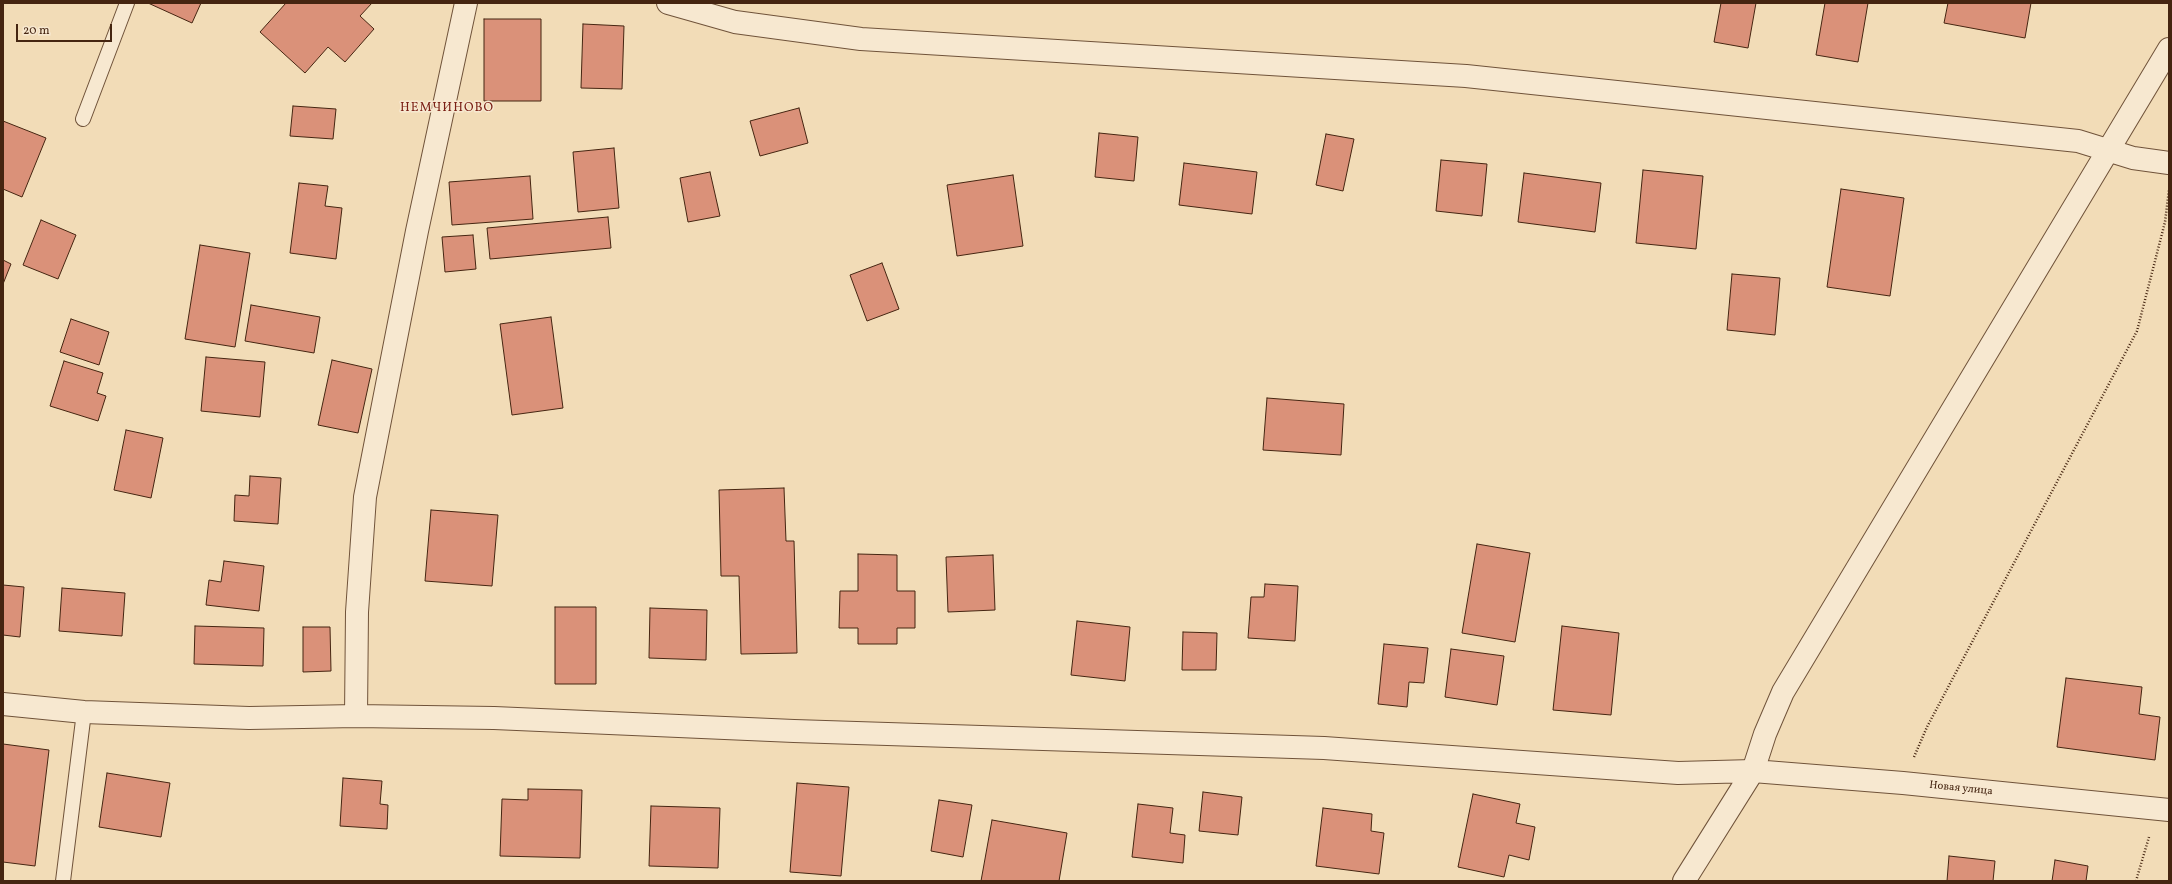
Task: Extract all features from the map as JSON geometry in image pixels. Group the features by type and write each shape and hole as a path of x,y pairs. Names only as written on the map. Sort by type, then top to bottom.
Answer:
{"street":[{"path":"356,716 357,612 365,497 417,231 466,3"},
{"path":"668,3 735,22 861,39 1466,76 2078,141 2133,158 2169,163"},
{"path":"1684,881 1753,771 1765,734 1783,692 2038,264 2109,150 2169,49"},
{"name":"Новая улица","path":"3,704 84,712 249,718 356,716 494,718 794,731 1324,748 1678,773 1753,771 1903,783 2169,810"}],"lane":[{"path":"83,119 127,3"},
{"path":"63,881 84,712"}],"path":[{"path":"1903,783 1927,727 2137,331 2166,222 2169,185"},
{"path":"2136,881 2151,830"}],"building":[{"path":"148,3 201,3 192,23"},
{"path":"286,3 372,3 360,16 374,29 345,62 328,47 305,73 260,32"},
{"path":"1721,3 1756,3 1748,48 1714,42"},
{"path":"1825,3 1868,3 1858,62 1816,55"},
{"path":"1948,3 2031,3 2025,38 1944,23"},
{"path":"484,19 541,19 541,101 484,101"},
{"path":"583,24 624,26 622,89 581,88"},
{"path":"293,106 336,109 333,139 290,136"},
{"path":"799,108 808,143 760,156 750,121"},
{"path":"3,121 46,138 22,197 3,189"},
{"path":"1099,133 1138,137 1134,181 1095,177"},
{"path":"1326,134 1354,139 1343,191 1316,185"},
{"path":"614,148 619,208 578,212 573,152"},
{"path":"1441,160 1487,164 1482,216 1436,211"},
{"path":"1184,163 1257,172 1252,214 1179,205"},
{"path":"1643,170 1703,176 1696,249 1636,243"},
{"path":"710,172 720,216 688,222 680,178"},
{"path":"1524,173 1601,183 1595,232 1518,222"},
{"path":"1013,175 1023,246 957,256 947,185"},
{"path":"530,176 533,219 452,225 449,182"},
{"path":"299,183 328,186 325,206 342,208 336,259 290,253"},
{"path":"1841,189 1904,198 1890,296 1827,287"},
{"path":"608,217 611,248 490,259 487,228"},
{"path":"41,220 76,235 58,279 23,265"},
{"path":"473,235 476,269 445,272 442,237"},
{"path":"200,245 250,253 235,347 185,339"},
{"path":"3,260 11,264 3,284"},
{"path":"882,263 899,309 867,321 850,275"},
{"path":"1732,274 1780,278 1775,335 1727,330"},
{"path":"251,305 320,317 314,353 245,341"},
{"path":"551,317 563,408 512,415 500,324"},
{"path":"71,319 109,332 99,365 60,352"},
{"path":"206,357 265,362 260,417 201,411"},
{"path":"332,360 372,369 358,433 318,425"},
{"path":"64,361 103,373 97,393 106,396 98,421 50,406"},
{"path":"1267,398 1344,404 1341,455 1263,450"},
{"path":"126,430 163,438 151,498 114,490"},
{"path":"250,476 281,478 278,524 234,521 235,495 249,496"},
{"path":"784,488 786,541 794,541 797,653 741,654 739,576 721,576 719,490"},
{"path":"431,510 498,515 492,586 425,581"},
{"path":"1477,544 1530,553 1515,642 1462,633"},
{"path":"858,554 897,555 897,591 915,591 915,628 897,628 897,644 858,644 858,628 839,628 840,591 858,591"},
{"path":"993,555 995,610 948,612 946,557"},
{"path":"224,561 264,566 259,611 206,605 209,580 221,582"},
{"path":"1265,584 1298,586 1295,641 1248,638 1251,597 1264,597"},
{"path":"3,585 24,587 20,637 3,635"},
{"path":"62,588 125,593 122,636 59,631"},
{"path":"555,607 596,607 596,684 555,684"},
{"path":"650,608 707,610 706,660 649,658"},
{"path":"1077,621 1130,627 1125,681 1071,675"},
{"path":"195,626 264,628 263,666 194,664"},
{"path":"1562,626 1619,633 1611,715 1553,710"},
{"path":"303,627 330,627 331,671 303,672"},
{"path":"1183,632 1217,633 1216,670 1182,670"},
{"path":"1384,644 1428,648 1424,683 1409,682 1407,707 1378,704"},
{"path":"1451,649 1504,656 1497,705 1445,697"},
{"path":"2066,678 2142,687 2139,714 2160,717 2155,760 2057,747"},
{"path":"3,744 49,750 35,866 3,862"},
{"path":"107,773 170,783 161,837 99,827"},
{"path":"343,778 382,781 380,804 388,805 387,829 340,826"},
{"path":"797,783 849,787 841,876 790,872"},
{"path":"528,789 582,790 580,858 500,856 502,799 528,800"},
{"path":"1203,792 1242,797 1238,835 1199,831"},
{"path":"1473,794 1520,804 1516,823 1535,827 1529,860 1509,855 1504,877 1458,867"},
{"path":"939,800 972,805 963,857 931,851"},
{"path":"1138,804 1173,808 1170,833 1185,835 1183,863 1132,857"},
{"path":"651,806 720,808 718,868 649,866"},
{"path":"1323,808 1372,814 1371,831 1384,833 1379,874 1316,866"},
{"path":"992,820 1067,833 1059,881 981,881"},
{"path":"1949,856 1995,861 1993,881 1947,881"},
{"path":"2055,860 2088,866 2086,881 2052,881"}],"district":[{"name":"НЕМЧИНОВО","path":"447,109"}]}
